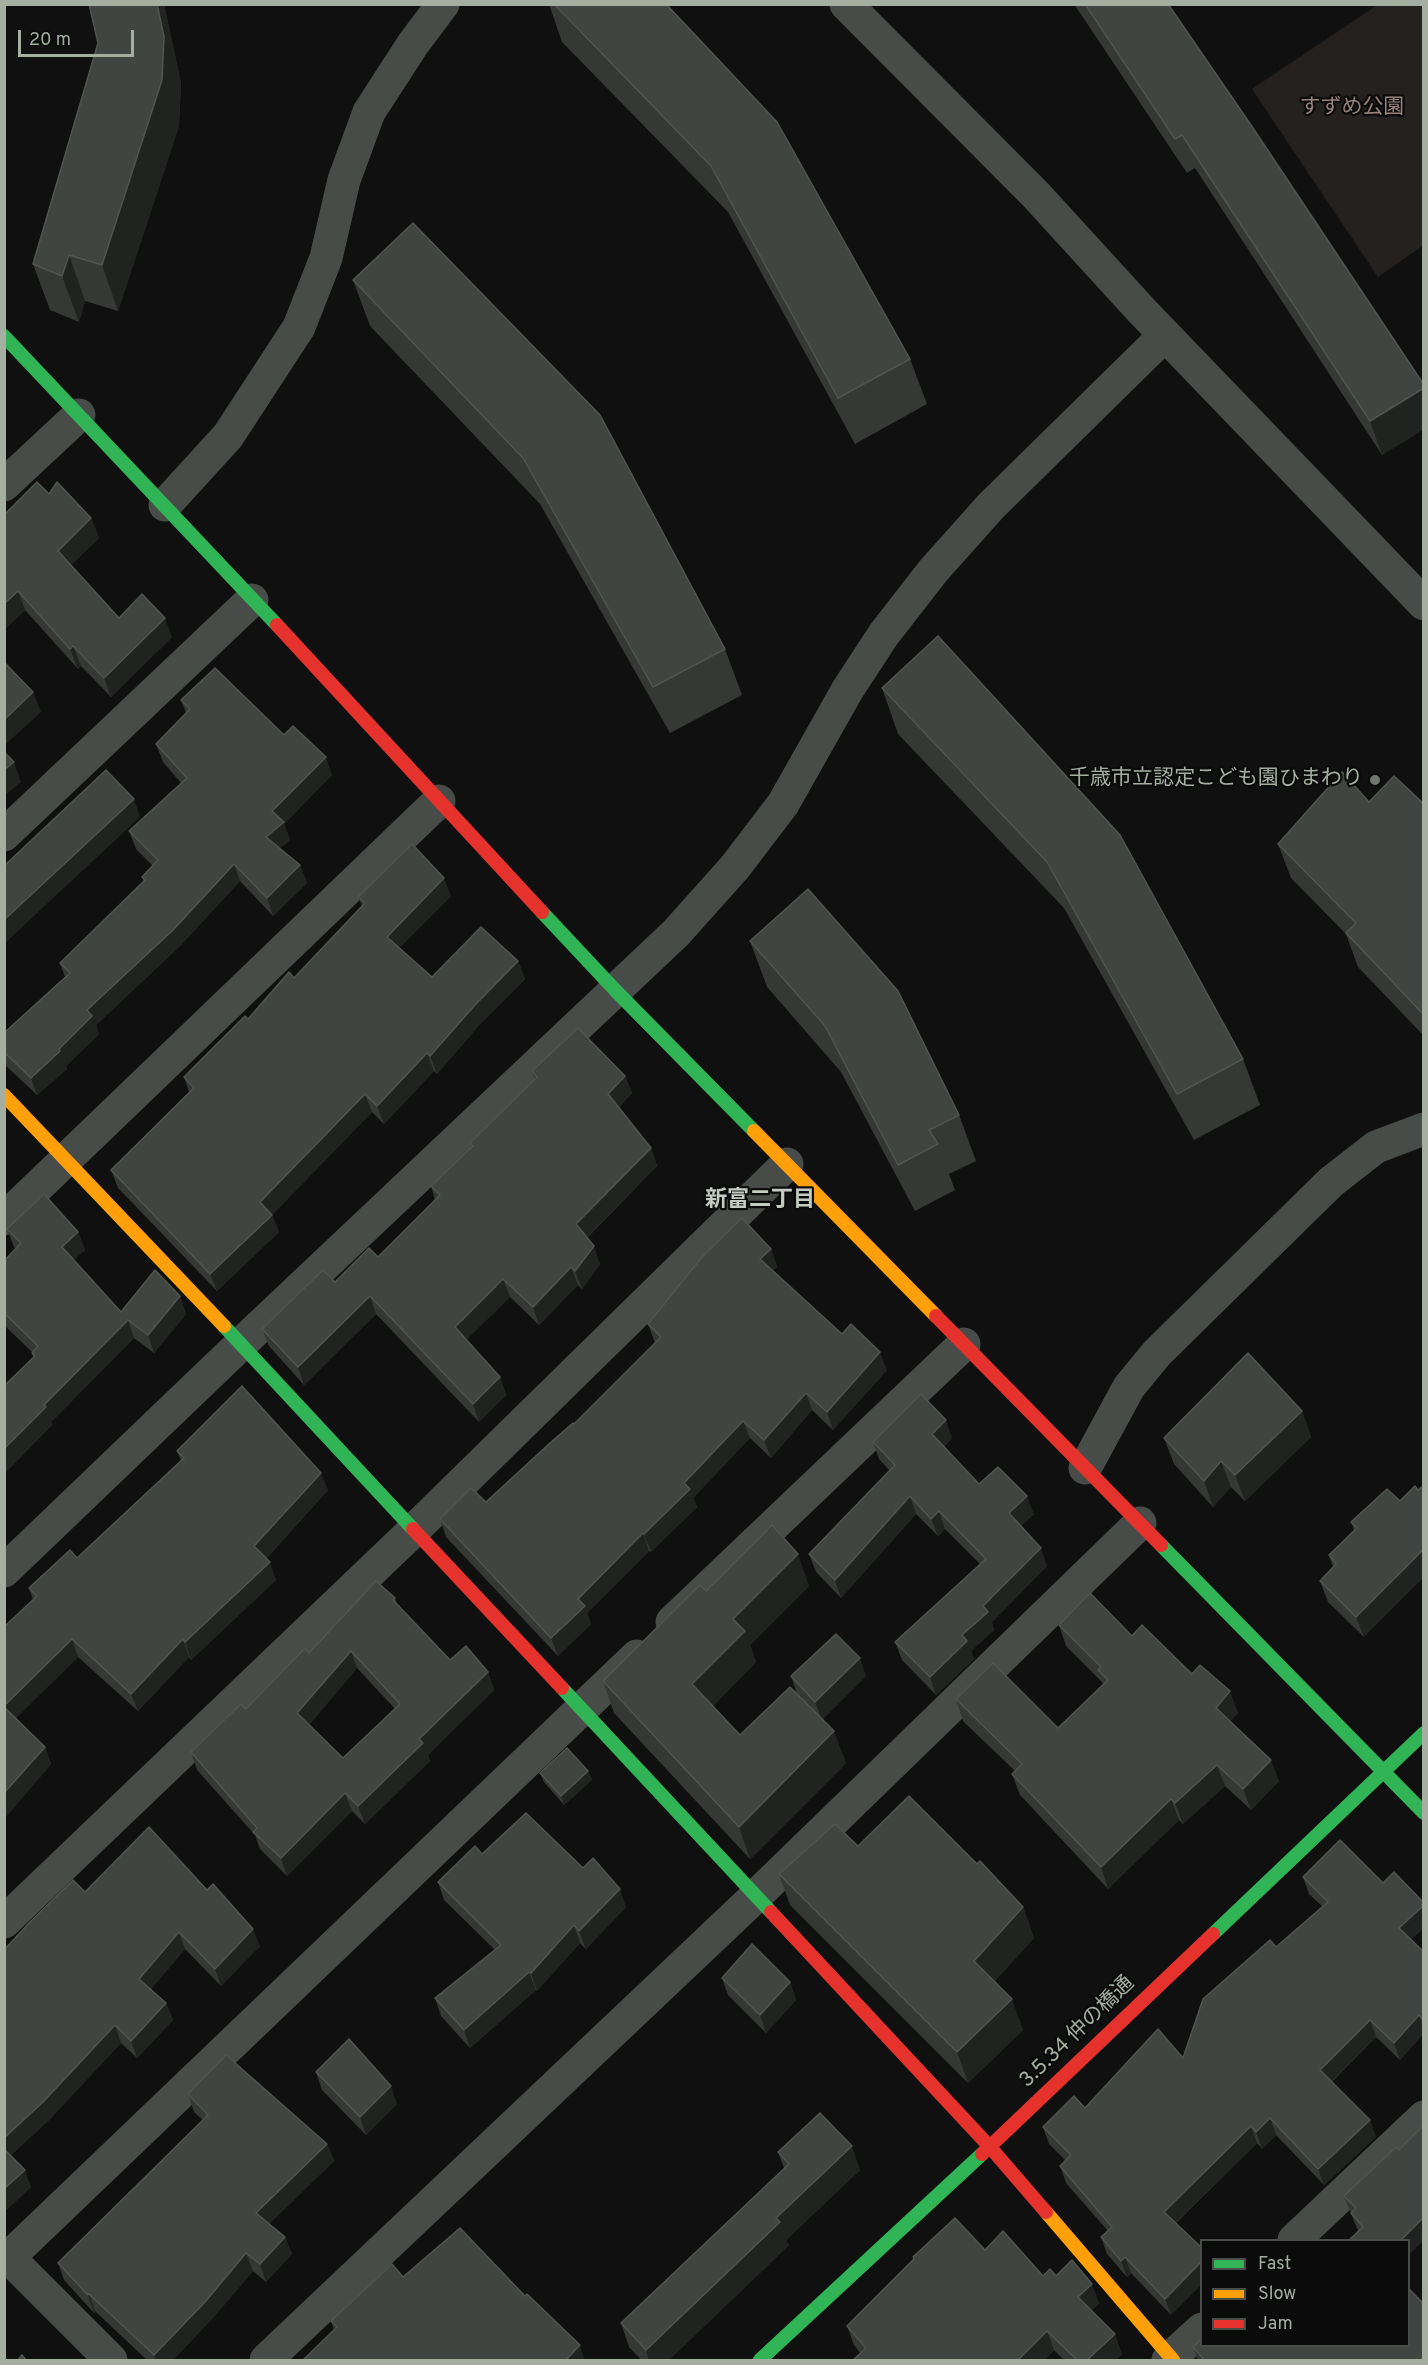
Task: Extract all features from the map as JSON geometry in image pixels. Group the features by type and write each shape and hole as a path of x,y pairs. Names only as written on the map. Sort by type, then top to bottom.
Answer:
{"street":[{"path":"165,505 228,436 299,327 326,258 344,180 369,112 413,44 443,4"},
{"path":"846,4 1036,195 1165,335 1424,604"},
{"path":"4,1571 676,933 735,867 783,804 848,689 884,634 933,571 991,506 1165,335"},
{"path":"4,336 165,505 616,991 1424,1813"},
{"path":"4,485 80,415"},
{"path":"4,835 252,600"},
{"path":"4,1219 439,801"},
{"path":"4,1095 241,1344 990,2147 1171,2360 1200,2331"},
{"path":"1085,1468 1129,1388 1157,1353 1332,1182 1376,1147 1424,1129"},
{"path":"4,1922 414,1530 787,1164"},
{"path":"111,2361 7,2255 964,1344"},
{"path":"266,2361 756,1896 1140,1523"},
{"name":"3.5.34 仲の橋通","path":"760,2361 990,2147 1424,1733"},
{"path":"1296,2239 1424,2117"}],"green space":[{"name":"すずめ公園","path":"1379,4 1423,5 1424,245 1378,277 1252,89"}],"building":[{"path":"89,4 157,4 164,37 162,80 102,265 69,255 62,276 33,264 98,43"},
{"path":"554,4 666,4 777,122 910,359 838,398 711,166"},
{"path":"1085,4 1168,4 1253,128 1424,388 1370,421 1182,135 1175,139"},
{"path":"413,223 600,415 725,649 653,687 523,458 353,280"},
{"path":"37,482 49,494 57,482 91,518 58,551 119,618 142,594 165,618 104,678 73,646 70,649 18,591 4,604 4,515"},
{"path":"938,636 1120,835 1243,1059 1177,1094 1047,862 882,688"},
{"path":"4,662 33,692 4,720"},
{"path":"215,668 284,735 293,726 326,757 272,811 284,822 266,837 300,865 267,898 234,864 174,929 87,1010 92,1016 31,1078 4,1052 4,1033 70,973 60,963 145,880 142,877 158,860 129,831 187,778 156,744 190,709 181,700"},
{"path":"4,752 14,762 4,770"},
{"path":"106,770 134,799 4,920 4,873 6,872 4,866"},
{"path":"1342,772 1369,802 1394,776 1424,804 1424,1015 1346,933 1356,923 1278,844"},
{"path":"412,844 444,878 387,937 432,977 481,927 518,961 430,1056 427,1053 377,1106 365,1094 260,1202 272,1215 210,1274 111,1170 194,1088 184,1077 245,1016 248,1019 289,972 294,978 365,903 358,897"},
{"path":"808,889 898,991 959,1115 929,1130 938,1144 898,1165 825,1026 750,941"},
{"path":"578,1028 625,1076 608,1094 651,1148 576,1224 594,1246 575,1271 571,1267 533,1307 503,1279 455,1327 500,1377 473,1404 370,1296 298,1367 262,1329 323,1270 335,1282 369,1248 378,1257 440,1195 431,1186 473,1146 470,1143 537,1077 532,1071"},
{"path":"44,1194 78,1232 62,1247 121,1312 155,1270 180,1296 148,1335 128,1320 4,1449 4,1386 35,1356 32,1353 38,1346 4,1313 4,1261 21,1243 7,1229"},
{"path":"742,1218 771,1249 760,1259 842,1334 851,1324 880,1352 827,1412 806,1393 764,1440 743,1421 684,1483 690,1489 578,1599 585,1606 551,1638 440,1519 471,1488 486,1502 574,1424 661,1337 648,1324 703,1256"},
{"path":"1248,1353 1302,1411 1235,1475 1221,1461 1204,1481 1164,1438"},
{"path":"242,1386 321,1473 254,1546 270,1562 185,1642 183,1639 131,1694 72,1639 4,1706 4,1627 37,1596 29,1588 70,1550 77,1558 184,1458 177,1451"},
{"path":"921,1394 946,1420 932,1434 979,1484 998,1467 1027,1496 1009,1513 1041,1548 983,1606 988,1612 962,1635 967,1641 930,1677 895,1642 986,1559 939,1511 931,1519 910,1496 835,1580 809,1554 895,1465 873,1442"},
{"path":"1424,1485 1424,1549 1356,1617 1320,1581 1336,1564 1329,1555 1357,1528 1351,1522 1387,1489 1400,1501 1415,1486 1418,1490"},
{"path":"772,1525 798,1554 733,1619 745,1631 692,1684 740,1735 790,1687 834,1731 739,1827 603,1681 700,1585 706,1591"},
{"path":"376,1581 395,1598 393,1600 450,1660 466,1646 488,1672 419,1739 423,1743 358,1806 345,1793 281,1858 253,1832 257,1828 191,1752 241,1704 246,1709 305,1648 309,1653","holes":["351,1651 400,1704 343,1758 297,1713"]},
{"path":"1090,1593 1132,1636 1142,1625 1192,1674 1200,1665 1230,1691 1216,1708 1271,1760 1243,1789 1217,1765 1175,1803 1171,1799 1101,1867 1012,1774 1022,1764 956,1699 993,1663 1058,1728 1108,1680 1098,1670 1101,1667 1059,1625"},
{"path":"836,1634 860,1658 815,1702 791,1676"},
{"path":"4,1707 45,1747 4,1793"},
{"path":"567,1748 588,1771 561,1796 540,1773"},
{"path":"909,1796 977,1864 980,1861 1023,1907 974,1961 1012,1999 957,2052 779,1874 835,1824 858,1846"},
{"path":"526,1813 583,1868 593,1858 620,1889 579,1931 574,1925 531,1973 529,1972 464,2030 435,1998 501,1945 438,1882 475,1846 482,1854"},
{"path":"149,1827 207,1890 213,1884 253,1929 215,1969 179,1932 139,1979 166,2003 131,2041 115,2025 43,2102 4,2138 4,1950 73,1880 85,1892"},
{"path":"1340,1840 1383,1883 1394,1872 1424,1903 1399,1928 1424,1952 1424,2020 1419,2015 1394,2043 1370,2020 1320,2070 1370,2120 1318,2169 1270,2118 1256,2132 1251,2126 1164,2212 1200,2246 1200,2263 1165,2299 1125,2257 1121,2261 1101,2237 1112,2227 1060,2166 1071,2155 1043,2127 1074,2096 1085,2108 1158,2029 1183,2058 1203,1999 1270,1940 1276,1947 1328,1902 1303,1877"},
{"path":"752,1944 790,1982 760,2015 722,1978"},
{"path":"349,2039 391,2086 360,2117 316,2072"},
{"path":"226,2055 327,2144 256,2213 285,2237 260,2264 246,2253 205,2302 154,2355 88,2295 58,2263 208,2115 188,2094"},
{"path":"820,2113 852,2146 776,2218 780,2222 646,2350 621,2323 789,2164 778,2152"},
{"path":"1424,2125 1424,2217 1402,2239 1350,2239 1363,2227 1351,2213 1356,2208 1344,2196 1396,2147 1399,2150"},
{"path":"4,2149 25,2170 4,2189"},
{"path":"955,2218 985,2250 1003,2231 1043,2276 1050,2269 1056,2276 1072,2260 1092,2284 1078,2297 1115,2334 1086,2361 1078,2361 1047,2331 1017,2361 852,2361 866,2348 847,2326 914,2259 913,2257"},
{"path":"460,2228 525,2296 527,2294 580,2345 565,2361 302,2361 337,2327 331,2321 392,2264 403,2277"},
{"path":"1410,2290 1424,2304 1424,2356 1419,2361 1205,2361 1193,2347 1200,2341 1200,2347 1410,2347"},
{"path":"22,2355 27,2361 17,2361"}],"traffic: fast":[{"path":"4,336 277,625"},
{"path":"542,912 754,1131"},
{"path":"224,1326 413,1529"},
{"path":"1161,1545 1424,1813"},
{"path":"562,1688 771,1912"},
{"path":"1213,1934 1424,1733"},
{"path":"760,2360 982,2154"}],"traffic: slow":[{"path":"4,1095 224,1326"},
{"path":"754,1131 936,1316"},
{"path":"1046,2212 1173,2360"}],"traffic: jam":[{"path":"277,625 542,912"},
{"path":"936,1316 1161,1545"},
{"path":"413,1529 562,1688"},
{"path":"771,1912 990,2147 1046,2212"},
{"path":"982,2154 1213,1934"}],"place":[{"name":"千歳市立認定こども園ひまわり","path":"1375,780"}],"district":[{"name":"新富二丁目","path":"760,1202"}]}
